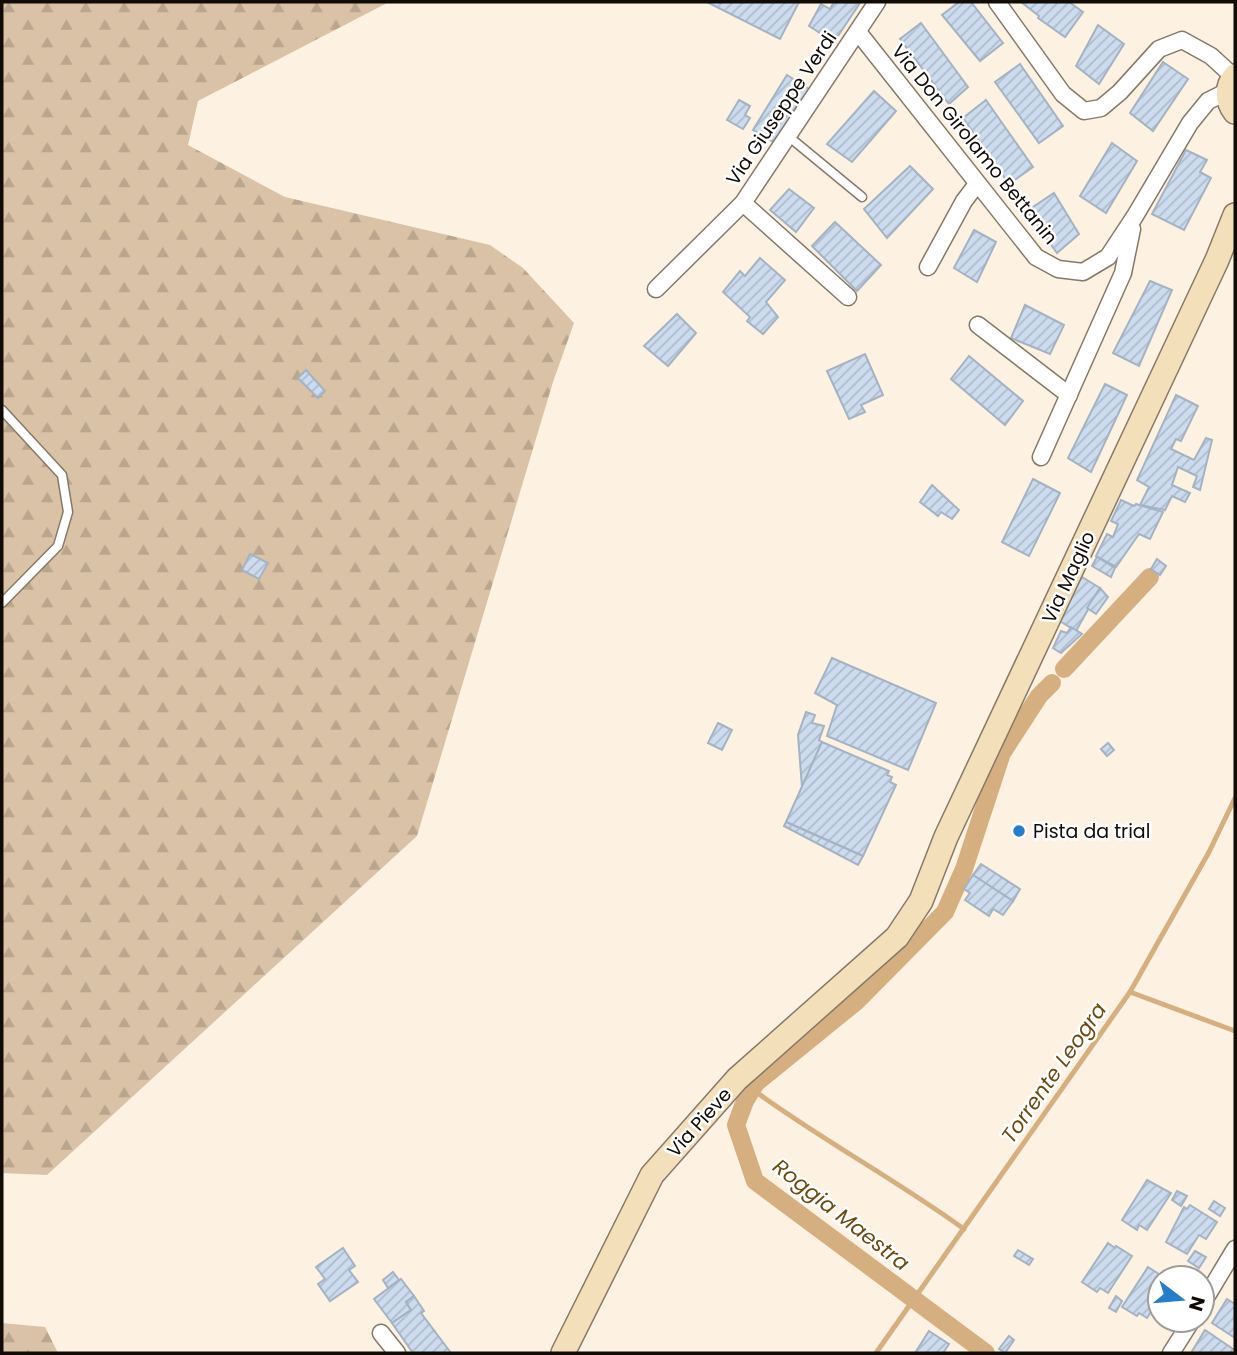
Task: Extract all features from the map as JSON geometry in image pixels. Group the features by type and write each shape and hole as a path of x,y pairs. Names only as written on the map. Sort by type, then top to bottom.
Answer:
{"street":[{"name":"Via Giuseppe Verdi","path":"656,289 743,203 877,2"},
{"path":"997,2 1063,94 1084,111 1101,108 1120,92 1159,49 1182,40 1211,56 1233,89"},
{"name":"Via Don Girolamo Bettanin","path":"858,32 1036,257 1058,269 1083,272 1108,257 1190,123 1208,100 1233,89"},
{"path":"929,267 964,201 977,184"},
{"name":"Via Giuseppe Verdi","path":"743,203 848,297"},
{"name":"Via Maglio","path":"897,937 921,901 946,836 1217,260 1235,215"},
{"path":"1041,457 1123,273 1135,216"},
{"path":"978,325 1069,395"},
{"name":"Via Pieve","path":"563,1353 652,1175 737,1079 897,937"},
{"path":"1216,1281 1235,1250"},
{"path":"381,1332 397,1353"},
{"path":"1171,1353 1183,1334"}],"lane":[{"path":"788,136 862,197"},
{"path":"2,410 62,475 68,512 58,546 2,603"}],"green space":[{"path":"2,2 389,2 198,101 188,145 285,197 490,245 523,268 574,323 553,382 417,836 47,1175 2,1173"},
{"path":"2,1323 45,1327 58,1353 2,1353"}],"building":[{"path":"707,2 799,2 780,39"},
{"path":"834,2 860,3 834,42 809,26 821,4 830,9"},
{"path":"959,2 971,2 1003,43 980,61 942,15"},
{"path":"1021,2 1069,2 1083,12 1065,37"},
{"path":"921,23 968,87 949,104 900,39"},
{"path":"1098,25 1124,44 1099,84 1076,66"},
{"path":"1163,62 1188,79 1153,131 1130,113"},
{"path":"1020,64 1063,126 1039,143 995,82"},
{"path":"787,75 809,89 775,143 753,130"},
{"path":"874,91 896,111 852,162 827,144"},
{"path":"739,100 750,106 745,115 750,118 743,129 727,120"},
{"path":"986,100 1033,167 1009,184 963,118"},
{"path":"1112,143 1137,161 1106,213 1080,196"},
{"path":"1186,150 1207,160 1200,172 1211,178 1184,230 1152,214"},
{"path":"910,166 933,189 887,238 864,209"},
{"path":"789,189 814,208 796,232 770,210"},
{"path":"1054,193 1079,234 1057,253 1027,211"},
{"path":"835,222 881,265 857,291 812,246"},
{"path":"974,230 996,242 977,282 954,268"},
{"path":"760,258 785,280 766,302 778,317 763,334 747,321 750,317 723,292 740,271 745,276"},
{"path":"1150,281 1172,290 1139,366 1113,353"},
{"path":"1025,305 1064,325 1050,354 1011,338"},
{"path":"677,314 696,333 668,366 644,346"},
{"path":"865,354 883,395 861,405 865,412 849,419 827,371"},
{"path":"969,356 1023,401 1005,425 951,379"},
{"path":"306,370 325,391 318,398 298,378"},
{"path":"1105,384 1127,395 1091,472 1068,458"},
{"path":"1176,395 1198,406 1181,441 1176,439 1171,449 1194,460 1206,438 1212,440 1200,490 1193,487 1197,476 1178,467 1172,485 1190,493 1185,502 1172,496 1165,510 1140,505 1149,487 1137,480"},
{"path":"1033,479 1060,493 1029,556 1002,542"},
{"path":"932,485 959,510 952,519 941,512 938,516 920,502"},
{"path":"1121,500 1134,506 1136,504 1163,512 1150,539 1139,534 1116,567 1096,556 1107,534 1113,537 1118,524 1111,521"},
{"path":"250,554 268,563 259,579 242,570"},
{"path":"1097,557 1115,568 1111,577 1092,566"},
{"path":"1157,559 1166,566 1160,575 1151,569"},
{"path":"1082,577 1100,588 1076,631 1055,618"},
{"path":"1100,588 1108,597 1096,614 1087,608"},
{"path":"1071,627 1082,634 1061,653 1053,648 1061,631 1067,633"},
{"path":"832,658 936,703 908,770 827,736 837,705 815,693"},
{"path":"806,712 815,715 812,723 824,726 819,740 822,742 802,787 798,735"},
{"path":"718,723 732,730 722,750 708,743"},
{"path":"822,742 889,771 887,775 892,777 890,782 896,785 863,856 786,822"},
{"path":"1108,743 1114,750 1107,756 1101,749"},
{"path":"786,822 863,856 858,865 784,826"},
{"path":"981,864 1020,889 1013,901 973,875"},
{"path":"973,875 1013,901 1003,915 993,909 989,916 965,900 970,893 964,889"},
{"path":"1147,1180 1171,1193 1147,1230 1139,1225 1137,1230 1122,1220"},
{"path":"1177,1191 1187,1196 1181,1206 1172,1200"},
{"path":"1214,1201 1225,1208 1220,1216 1209,1209"},
{"path":"1190,1205 1217,1222 1206,1239 1199,1235 1187,1254 1166,1242 1184,1207 1187,1209"},
{"path":"1108,1243 1132,1256 1108,1293 1100,1288 1097,1292 1082,1282"},
{"path":"343,1248 355,1266 349,1270 358,1282 330,1301 318,1284 325,1279 316,1267"},
{"path":"1018,1250 1033,1259 1029,1265 1014,1256"},
{"path":"1195,1251 1206,1257 1202,1264 1188,1261"},
{"path":"1146,1270 1146,1317 1139,1313 1137,1316 1122,1307"},
{"path":"393,1272 399,1280 388,1288 383,1280"},
{"path":"401,1279 414,1296 406,1302 411,1310 392,1323 374,1299"},
{"path":"414,1296 424,1311 421,1313 451,1353 413,1353 392,1323 411,1310 406,1302"},
{"path":"1116,1296 1122,1301 1116,1312 1109,1308"},
{"path":"1227,1299 1235,1304 1235,1338 1216,1326 1216,1317"},
{"path":"929,1331 949,1344 943,1353 915,1353"},
{"path":"1203,1334 1211,1334 1233,1349 1230,1353 1191,1353"},
{"path":"1009,1336 1014,1340 1005,1353 999,1349"}],"waterway":[{"name":"Roggia Maestra","path":"1064,669 1150,577"},
{"name":"Roggia Maestra","path":"986,1353 755,1181 736,1125 745,1101 756,1083 857,1001 945,912 964,869 1002,753 1039,696 1052,683"},
{"name":"Torrente Leogra","path":"876,1353 1130,992 1209,852 1235,798"},
{"path":"1130,992 1235,1031"},
{"path":"752,1089 964,1229"}],"place":[{"name":"Pista da trial","path":"1019,831"}]}
